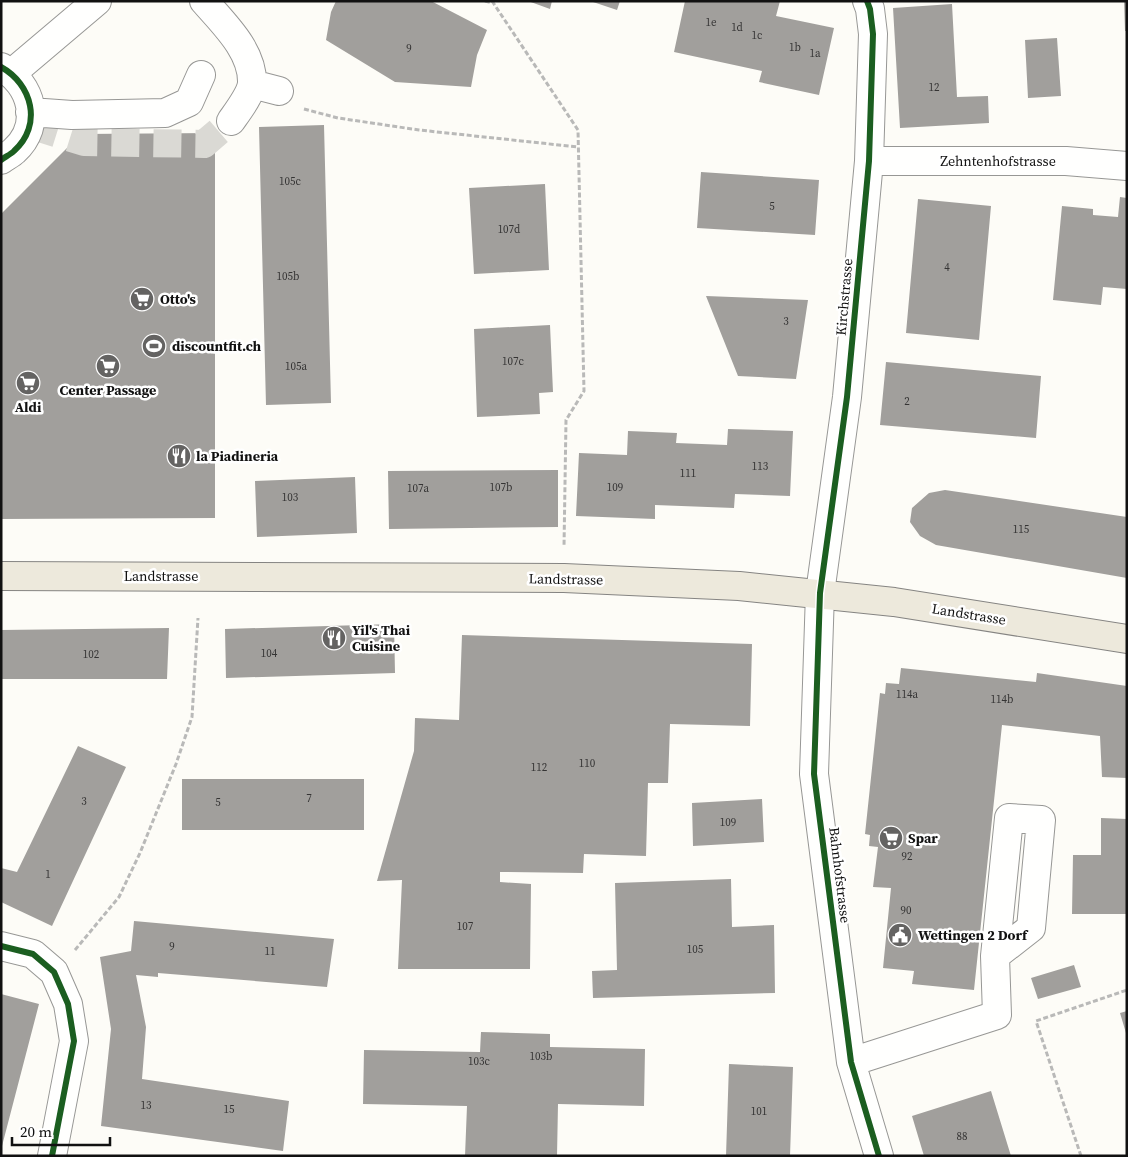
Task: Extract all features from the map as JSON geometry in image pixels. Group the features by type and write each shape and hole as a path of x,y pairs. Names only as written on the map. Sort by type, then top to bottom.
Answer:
{"main road":[{"name":"Landstrasse","path":"1,576 564,567 894,602 1127,639"}],"street":[{"path":"1,160 14,152 24,140 30,125 31,106 25,88 7,70 97,1"},
{"path":"204,1 231,32 247,55 252,84 244,102 231,121"},
{"name":"Kirchstrasse","path":"820,593 847,397 869,161 873,34 870,9 867,1"},
{"path":"30,112 72,115 165,113 188,102 201,75"},
{"path":"252,84 279,91"},
{"name":"Zehntenhofstrasse","path":"869,161 1066,161 1127,166"},
{"name":"Bahnhofstrasse","path":"820,593 814,774 851,1062 879,1156"},
{"path":"1,946 34,954 54,972 68,1004 74,1041 52,1156"},
{"path":"851,1062 997,1015 996,956"}],"path":[{"path":"485,1 492,2 578,130 584,391 566,420 564,567"},
{"path":"279,91 302,108 338,118 419,130 578,147"},
{"path":"54,972 74,952 119,897 140,853 176,764 192,717 198,618"},
{"path":"1081,1156 1036,1020 1127,990"}],"building":[{"path":"336,1 431,1 487,30 477,55 471,87 395,82 326,40 331,12"},
{"path":"528,1 552,1 550,9"},
{"path":"590,1 620,1 617,10"},
{"path":"685,1 780,1 776,16 834,28 819,95 759,82 762,71 674,52"},
{"path":"1124,1 1127,1 1127,31 1125,31"},
{"path":"952,4 957,97 988,96 989,123 900,128 893,8"},
{"path":"1057,38 1061,96 1028,98 1025,40"},
{"path":"324,125 331,403 266,405 259,127"},
{"name":"Center Passage","path":"215,133 215,518 1,519 1,214 81,134"},
{"path":"701,172 819,180 815,235 697,228"},
{"path":"545,184 549,270 474,274 469,188"},
{"path":"1120,197 1127,198 1127,289 1103,287 1101,305 1053,300 1062,206 1093,209 1093,215 1118,217"},
{"path":"918,199 991,206 979,340 906,333"},
{"path":"706,296 808,300 796,379 738,376"},
{"path":"550,325 553,392 539,393 540,414 477,417 474,329"},
{"path":"886,362 1041,376 1036,438 880,425"},
{"path":"728,429 793,431 790,496 735,494 734,508 655,505 655,519 576,516 579,453 627,455 628,431 677,433 676,443 727,445"},
{"path":"558,470 558,527 389,529 388,471"},
{"path":"355,477 357,533 257,537 255,481"},
{"path":"945,490 1127,517 1127,578 936,545 920,536 910,522 912,508 929,493"},
{"path":"394,624 395,673 226,678 225,629"},
{"path":"169,628 167,679 1,679 1,630"},
{"path":"462,635 752,644 750,726 670,724 668,783 648,783 646,856 584,854 583,873 500,872 500,882 531,884 530,969 398,969 402,880 377,881 414,751 415,718 459,720"},
{"path":"901,668 1036,682 1037,673 1127,686 1127,778 1102,777 1100,736 1002,725 974,990 912,984 914,971 883,968 891,888 873,887 878,847 869,846 870,835 865,834 880,693 885,694 886,683 899,684"},
{"path":"78,746 126,767 52,926 1,902 1,868 17,872"},
{"path":"182,779 364,779 364,830 182,830"},
{"path":"762,799 764,842 693,846 692,803"},
{"path":"1101,818 1127,819 1127,914 1072,914 1073,855 1101,855"},
{"path":"731,879 732,927 774,925 775,993 593,998 592,971 617,970 615,883"},
{"path":"134,921 334,939 327,987 158,973 158,977 136,975 146,1027 142,1079 289,1101 283,1151 101,1126 111,1029 100,957 131,951"},
{"path":"1074,965 1081,987 1038,999 1031,978"},
{"path":"1,994 39,1004 2,1146 1,1146"},
{"path":"1127,1011 1127,1032 1126,1033 1120,1013"},
{"path":"481,1032 550,1034 550,1047 645,1049 644,1106 558,1104 557,1156 465,1156 467,1106 363,1104 364,1050 480,1052"},
{"path":"729,1064 793,1067 790,1156 726,1156"},
{"path":"991,1091 1011,1156 924,1156 912,1116"}],"tunnel":[{"path":"30,125 84,142 204,144 231,121"}],"cycle path":[{"path":"867,1 870,9 873,34 869,161 847,397 820,593 814,774 851,1062 879,1156"},
{"path":"1,67 12,74 20,84 26,94 31,117 29,129 23,141 13,152 1,160"},
{"path":"1,946 33,954 54,972 68,1004 74,1041 52,1156"}],"place":[{"name":"Otto's","path":"142,299"},
{"name":"discountfit.ch","path":"154,346"},
{"name":"Center Passage","path":"108,366"},
{"name":"Aldi","path":"28,383"},
{"name":"la Piadineria","path":"179,456"},
{"name":"Yil's Thai Cuisine","path":"334,638"},
{"name":"Spar","path":"891,838"},
{"name":"Wettingen 2 Dorf","path":"900,935"}]}
